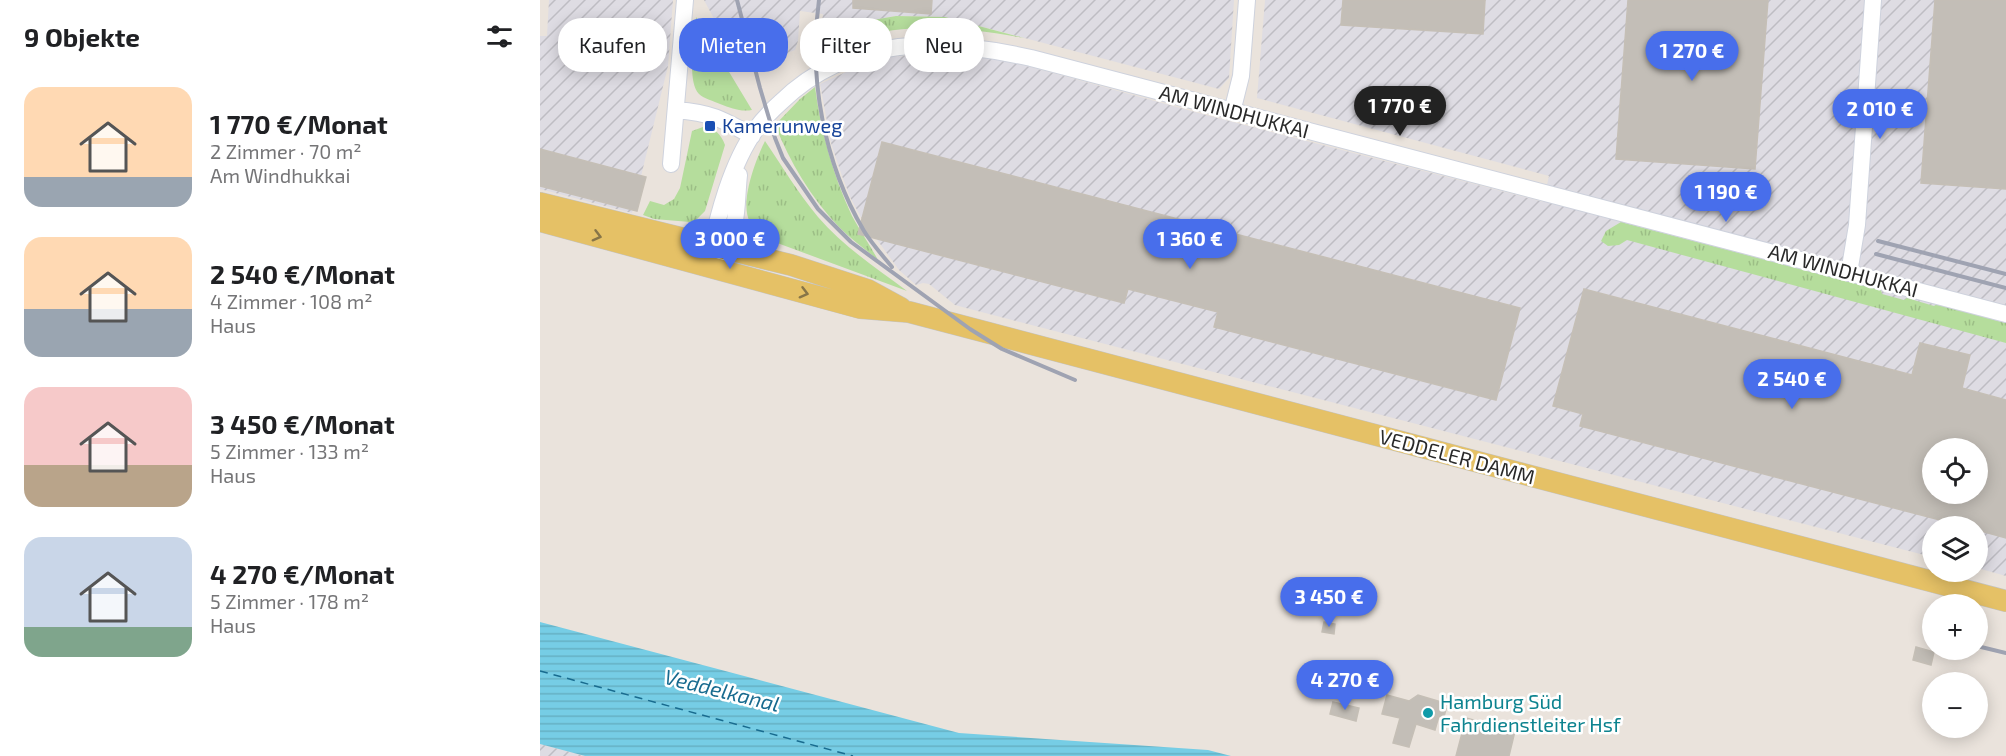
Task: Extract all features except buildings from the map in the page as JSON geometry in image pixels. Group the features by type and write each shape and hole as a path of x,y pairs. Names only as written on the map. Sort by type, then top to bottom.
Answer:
{"main road":[{"name":"VEDDELER DAMM","path":"540,203 791,265 868,290 909,312"},
{"name":"VEDDELER DAMM","path":"540,221 861,308 909,312 2006,601"}],"street":[{"path":"671,164 685,0"},
{"path":"1232,111 1241,76 1247,0"},
{"path":"1849,273 1857,225 1873,0"},
{"name":"AM WINDHUKKAI","path":"719,246 733,229 741,158 752,136 767,116 793,90 825,68 874,51 925,45 1012,54 2006,314"},
{"path":"676,110 704,113 720,118 752,136"},
{"path":"707,266 722,255 719,246"}],"shaded area":[{"path":"549,0 673,0 667,70 667,18 558,18 558,72 667,72 632,213 540,189 540,36 547,36"},
{"path":"704,0 1234,0 1229,78 1219,89 984,27 984,18 896,16 822,18 823,14 800,11 798,41 795,50 788,53 788,18 714,18"},
{"path":"1265,0 2006,0 2006,576 1988,571 1988,516 1922,516 1922,554 955,305 929,284 916,285 899,270 862,219 851,199 831,143 820,84 846,72 892,72 892,57 904,56 904,72 984,72 984,58 994,59 1543,202 1549,176 1257,98"},
{"path":"540,744 585,756 540,756"}],"green space":[{"path":"896,16 949,18 904,18 904,29 892,31 892,18 884,18"},
{"path":"984,27 1024,38 984,32"},
{"path":"692,72 729,72 752,110 736,109 709,100 699,94"},
{"path":"815,87 824,137 839,185 852,216 878,260 844,231 819,204 794,166 775,125"},
{"path":"703,127 717,132 725,145 705,211 695,221 690,222 654,219 643,215 650,201 664,205 674,199 680,188 692,131"},
{"path":"765,141 804,199 828,228 860,256 907,291 780,244 767,238 756,229 750,222 746,204 753,170"},
{"path":"1621,222 1881,290 1882,294 1904,300 1907,298 1934,306 1937,304 2006,323 2006,343 1627,240 1619,245 1608,246 1601,241 1606,231"}],"water":[{"name":"Veddelkanal","path":"540,622 959,733 1208,750 1231,756 585,756 540,744"}],"ferry route":[{"path":"540,671 853,756"}],"railway":[{"path":"737,0 775,138 783,158 818,209 851,242 970,329 1002,349 1075,380"},
{"path":"819,0 816,30 818,89 829,149 850,205 864,231 892,267"},
{"path":"1878,241 2006,274"},
{"path":"1876,254 2006,288"},
{"path":"1988,649 2006,653"}],"place":[{"name":"Kamerunweg","path":"710,126"},
{"name":"Hamburg Süd Fahrdienstleiter Hsf","path":"1428,713"}]}
